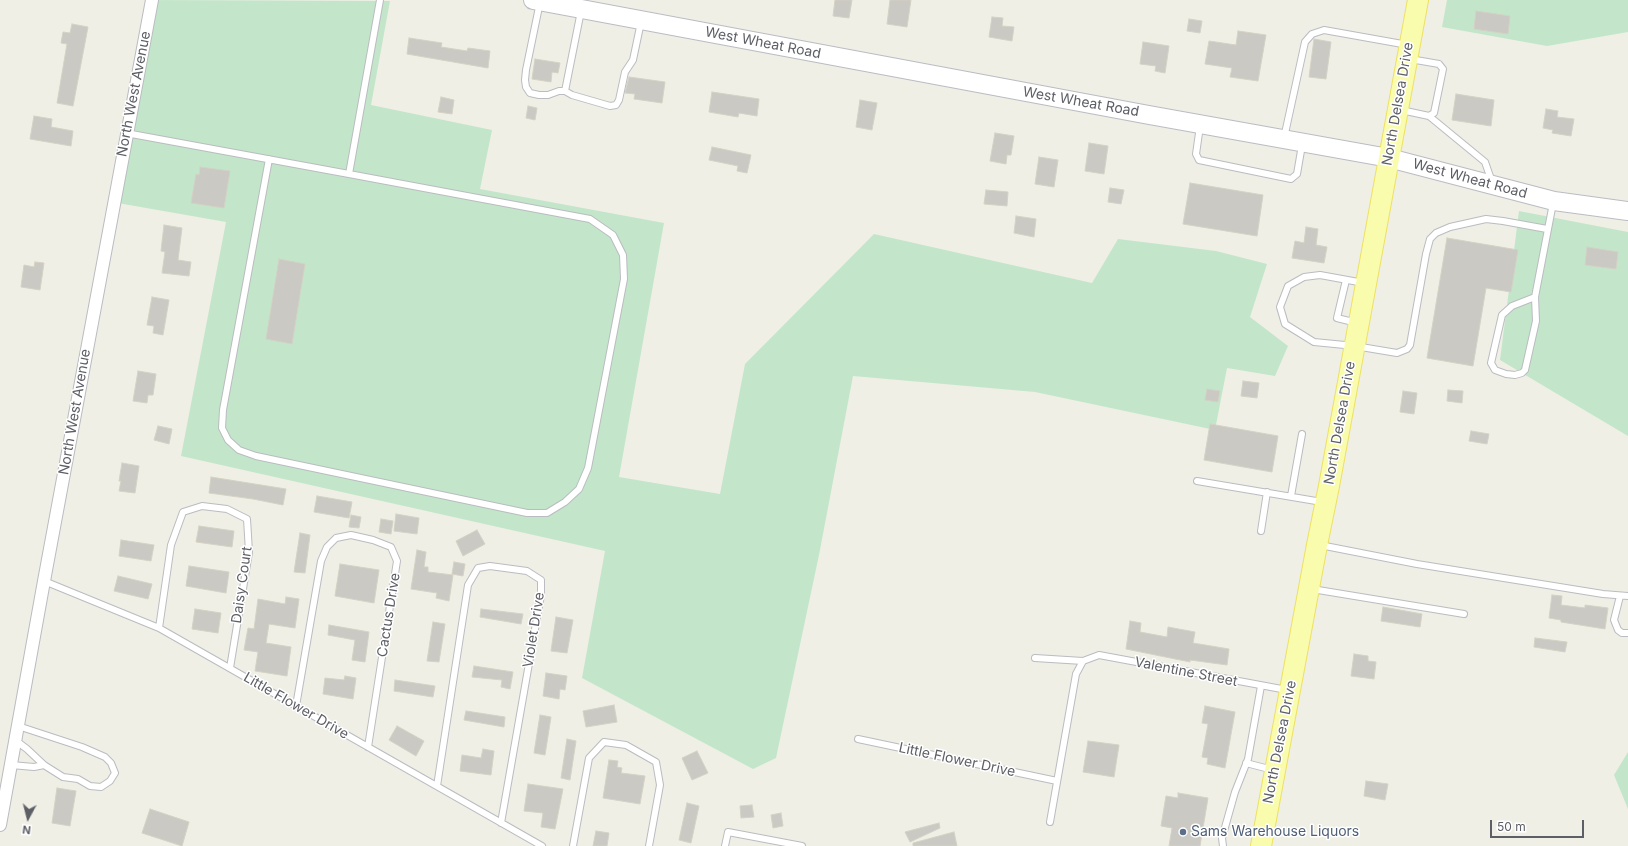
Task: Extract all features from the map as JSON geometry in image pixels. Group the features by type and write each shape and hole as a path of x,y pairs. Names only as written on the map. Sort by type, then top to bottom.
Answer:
{"main road":[{"name":"North Delsea Drive","path":"1260,846 1326,502 1418,0"}],"street":[{"name":"North West Avenue","path":"0,825 126,133 152,0"},
{"name":"West Wheat Road","path":"537,1 1388,158 1554,201 1628,211"}],"lane":[{"path":"349,174 380,0"},
{"path":"537,1 526,70 526,87 530,93 539,95 548,95 559,91 565,91 572,95 610,106 616,105 619,100 625,72 633,60 641,20"},
{"path":"565,91 582,9"},
{"path":"1284,139 1305,42 1312,34 1324,30 1408,51 1439,64 1443,69 1434,113 1429,116"},
{"path":"1397,110 1429,116 1485,162 1493,185"},
{"path":"1200,124 1196,154 1199,160 1291,179 1297,174 1303,142"},
{"path":"126,133 269,159 590,219 613,235 623,255 624,279 588,468 579,489 565,502 547,512 526,513 256,456 239,450 228,440 222,428 223,410 269,159"},
{"path":"1535,297 1508,308 1502,315 1492,363 1495,370 1506,374 1515,375 1522,373 1525,370 1536,321 1535,297 1547,229 1554,201"},
{"path":"1366,284 1320,275 1304,277 1288,286 1280,307 1285,324 1314,342 1355,346 1397,353 1407,349 1410,345 1426,254 1430,238 1436,233 1450,227 1486,220 1503,221 1547,229"},
{"path":"1346,280 1337,318 1359,323"},
{"path":"1291,496 1302,434"},
{"path":"1197,481 1326,502"},
{"path":"1261,531 1267,492"},
{"name":"Daisy Court","path":"159,628 171,545 183,512 202,506 227,509 247,519 249,552 230,668"},
{"name":"Cactus Drive","path":"296,706 321,561 327,547 336,538 351,535 373,540 391,547 397,561 368,747"},
{"path":"1317,545 1417,564 1628,596"},
{"name":"Violet Drive","path":"437,786 468,585 478,568 490,566 527,571 541,580 541,595 501,823"},
{"name":"Little Flower Drive","path":"44,581 159,628 542,846"},
{"path":"1309,588 1464,614"},
{"path":"1620,596 1614,620 1618,630 1622,633 1628,633"},
{"name":"Valentine Street","path":"1035,658 1083,661 1098,655 1290,691"},
{"path":"1050,822 1076,674 1083,661"},
{"path":"1223,846 1222,838 1235,792 1246,763 1261,686"},
{"path":"15,740 28,749 44,765 63,777 78,779 90,786 101,787 110,781 115,773 111,763 105,757 82,747 18,726"},
{"name":"Little Flower Drive","path":"858,739 1057,781"},
{"path":"573,846 589,758 604,742 626,745 656,762 660,785 649,846"},
{"path":"1246,763 1275,770"},
{"path":"11,765 34,768 44,765"},
{"path":"725,846 728,832 802,846"}],"green space":[{"path":"150,0 390,1 371,105 492,130 480,189 664,223 619,477 720,494 745,364 874,234 1092,283 1118,239 1216,251 1267,264 1250,317 1288,346 1275,376 1227,368 1215,430 1035,392 853,376 819,555 776,758 753,769 582,678 605,551 181,456 226,222 112,202"},
{"path":"1447,0 1628,0 1628,32 1547,46 1442,27"},
{"path":"1519,211 1628,232 1628,436 1500,360"},
{"path":"1628,752 1628,809 1614,775"}],"building":[{"path":"835,0 852,0 849,18 833,16"},
{"path":"890,0 911,0 907,27 887,24"},
{"path":"1476,11 1510,16 1508,34 1474,29"},
{"path":"992,17 1003,18 1002,26 1014,27 1012,41 989,37"},
{"path":"1189,19 1202,21 1200,33 1187,31"},
{"path":"72,24 88,27 73,106 57,103 67,44 61,43 63,32 70,33"},
{"path":"1238,31 1266,35 1258,81 1230,77 1232,68 1205,64 1209,41 1236,45"},
{"path":"409,38 442,43 441,47 467,51 468,48 490,51 488,68 407,54"},
{"path":"1314,39 1331,42 1326,79 1309,77"},
{"path":"1143,42 1169,46 1165,73 1155,71 1156,66 1140,64"},
{"path":"535,59 560,63 558,73 552,72 551,82 532,79"},
{"path":"629,77 665,82 662,103 634,99 635,94 625,93"},
{"path":"712,92 759,99 757,116 739,113 738,117 709,112"},
{"path":"1456,94 1494,100 1491,126 1452,120"},
{"path":"441,97 454,100 452,114 438,112"},
{"path":"860,100 877,103 872,130 856,127"},
{"path":"528,106 537,108 535,120 526,118"},
{"path":"1546,109 1558,111 1557,117 1574,119 1571,136 1552,133 1553,130 1543,128"},
{"path":"34,116 52,119 51,127 73,131 71,146 30,139"},
{"path":"995,133 1014,136 1011,155 1007,155 1006,164 990,161"},
{"path":"1089,143 1108,146 1104,174 1085,171"},
{"path":"712,147 751,155 747,173 737,171 738,166 709,160"},
{"path":"1039,157 1058,160 1054,187 1035,184"},
{"path":"200,167 230,171 224,208 191,203 196,174 199,175"},
{"path":"1190,183 1263,195 1257,236 1183,224"},
{"path":"1110,188 1124,190 1121,204 1108,202"},
{"path":"986,190 1008,192 1007,206 984,204"},
{"path":"1016,216 1036,219 1034,237 1014,233"},
{"path":"164,225 182,228 178,260 191,262 189,276 162,273 165,252 161,251"},
{"path":"1306,227 1318,229 1316,245 1327,247 1324,263 1292,258 1295,241 1304,243"},
{"path":"1447,238 1518,250 1511,292 1486,288 1473,366 1427,358"},
{"path":"1587,247 1618,252 1616,269 1585,265"},
{"path":"279,259 305,264 292,344 266,339"},
{"path":"35,262 44,263 40,290 21,287 24,265 34,267"},
{"path":"152,297 169,300 163,335 153,333 154,326 147,325"},
{"path":"138,371 156,374 153,395 148,395 147,403 133,401"},
{"path":"1243,381 1259,383 1257,398 1241,396"},
{"path":"1207,389 1220,391 1218,402 1205,400"},
{"path":"1448,390 1463,391 1462,403 1447,401"},
{"path":"1403,391 1417,393 1414,414 1400,412"},
{"path":"1210,424 1278,436 1272,472 1204,460"},
{"path":"158,426 172,429 169,444 154,440"},
{"path":"1471,431 1489,434 1487,444 1469,441"},
{"path":"122,463 139,466 135,493 119,491"},
{"path":"211,477 286,489 283,505 209,493"},
{"path":"317,496 352,502 349,518 314,512"},
{"path":"396,514 419,518 417,534 394,531"},
{"path":"351,515 361,517 359,528 349,527"},
{"path":"381,519 393,521 391,534 379,532"},
{"path":"199,526 234,531 232,547 196,542"},
{"path":"477,530 485,544 463,556 456,541"},
{"path":"300,533 310,535 305,573 294,572"},
{"path":"121,540 154,545 151,561 119,556"},
{"path":"417,550 426,552 424,567 428,567 428,572 453,575 449,601 436,598 437,593 411,589"},
{"path":"454,562 465,564 463,576 452,574"},
{"path":"340,564 379,570 374,603 335,596"},
{"path":"189,566 229,572 226,593 186,586"},
{"path":"118,576 152,584 148,599 114,591"},
{"path":"1552,595 1562,596 1561,605 1585,608 1585,605 1608,608 1605,629 1561,622 1561,620 1549,618"},
{"path":"286,597 299,599 295,628 269,624 266,643 291,647 287,676 255,671 258,652 244,650 248,628 254,629 258,599 285,604"},
{"path":"1383,607 1422,614 1420,627 1381,621"},
{"path":"195,609 221,613 218,633 192,629"},
{"path":"481,609 523,614 521,624 480,617"},
{"path":"556,617 573,620 567,653 551,651"},
{"path":"1130,621 1141,623 1140,632 1167,637 1168,627 1195,632 1193,643 1229,649 1227,665 1190,660 1190,662 1126,649"},
{"path":"433,622 445,624 439,662 427,661"},
{"path":"329,625 369,632 365,662 352,660 355,640 328,635"},
{"path":"1535,638 1567,642 1565,652 1534,647"},
{"path":"1354,654 1368,656 1368,661 1376,662 1374,679 1351,676"},
{"path":"474,666 513,672 510,689 501,687 502,680 472,677"},
{"path":"546,673 567,676 565,690 560,689 559,699 543,696"},
{"path":"345,676 356,678 353,699 323,694 325,678 344,680"},
{"path":"395,680 435,686 433,697 394,691"},
{"path":"614,705 617,722 586,727 583,711"},
{"path":"1205,706 1235,712 1225,768 1207,764 1208,758 1202,757 1208,724 1202,723"},
{"path":"466,711 505,717 504,727 464,720"},
{"path":"540,715 551,717 545,755 534,753"},
{"path":"397,726 424,741 416,756 389,740"},
{"path":"567,739 576,741 570,780 561,778"},
{"path":"1088,741 1119,745 1114,777 1083,772"},
{"path":"483,749 494,751 491,775 460,771 462,755 481,758"},
{"path":"697,751 708,773 692,780 682,758"},
{"path":"609,760 618,761 617,767 622,768 621,773 645,776 640,804 603,798"},
{"path":"1366,781 1388,784 1385,800 1364,796"},
{"path":"528,784 563,789 555,829 541,827 543,813 524,811"},
{"path":"57,788 76,791 70,826 52,823"},
{"path":"1178,793 1208,798 1200,846 1169,846 1172,828 1161,826 1166,796 1178,798"},
{"path":"687,803 699,806 691,843 679,840"},
{"path":"752,805 754,817 741,818 740,806"},
{"path":"150,809 189,822 182,846 142,833"},
{"path":"781,813 783,826 773,828 771,815"},
{"path":"939,823 940,828 910,842 905,832"},
{"path":"596,831 609,833 607,846 593,846"},
{"path":"954,832 957,846 913,846 913,843"}],"place":[{"name":"Sams Warehouse Liquors","path":"1183,832"}]}
